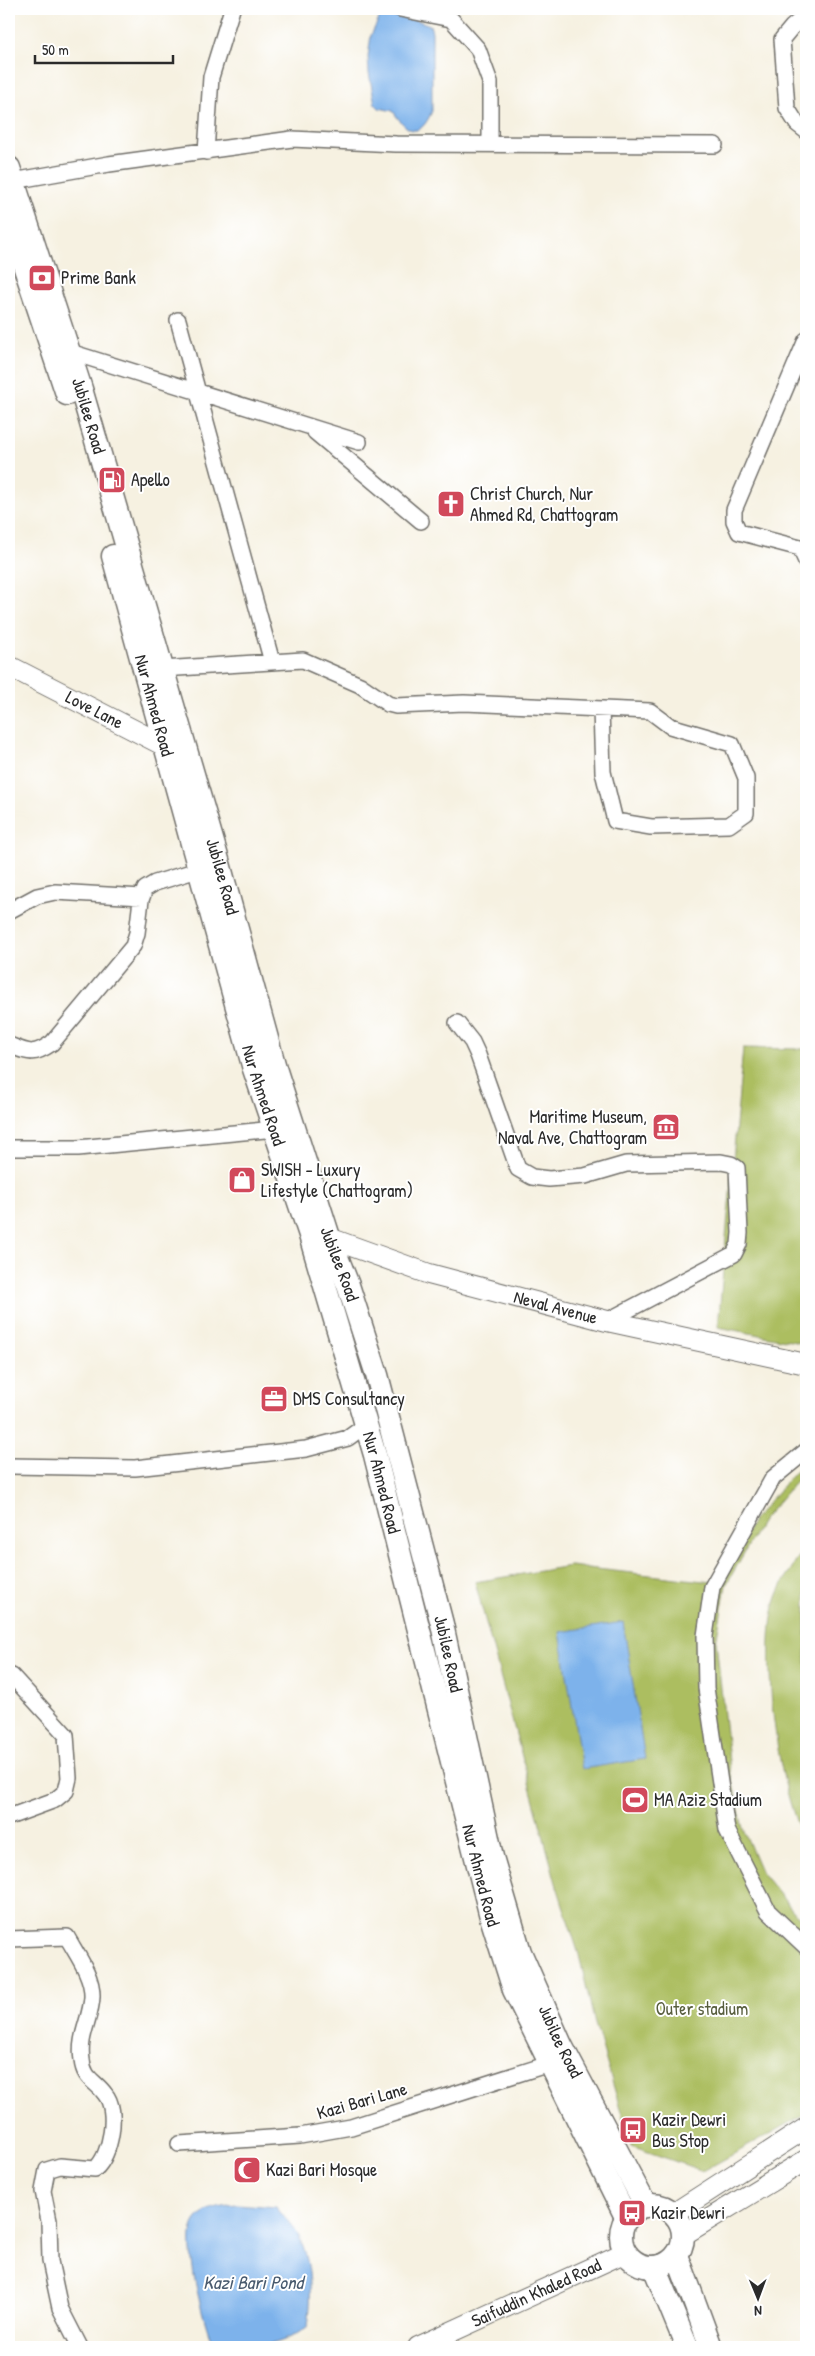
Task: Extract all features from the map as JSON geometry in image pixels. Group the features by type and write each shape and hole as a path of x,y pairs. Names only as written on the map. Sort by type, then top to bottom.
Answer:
{"main road":[{"name":"Jubilee Road","path":"11,175 70,352 162,669 174,743 275,1068 319,1234 348,1286 377,1375 442,1624 492,1857 520,1952 561,2045 646,2206"},
{"name":"Nur Ahmed Road","path":"9,218 75,420 174,743 201,869 254,1069 275,1129 319,1234 491,1917 514,1990 627,2219"},
{"name":"Love Lane","path":"9,666 174,743"},
{"name":"Neval Avenue","path":"319,1234 429,1274 607,1322 806,1364"},
{"path":"673,2214 806,2128"},
{"path":"711,2347 680,2245 682,2228 673,2214 665,2208 646,2206 632,2213 627,2219 621,2235 626,2252 638,2263 654,2267 667,2263 680,2245 806,2160"},
{"name":"Saifuddin Khaled Road","path":"426,2346 626,2252"},
{"path":"654,2267 687,2347"}],"street":[{"path":"206,152 210,76 232,9"},
{"path":"400,9 451,19 478,49 490,82 490,143"},
{"path":"806,15 782,39 787,108 797,124 806,131"},
{"path":"11,175 206,152 292,139 396,144 715,145"},
{"path":"178,320 272,662"},
{"path":"806,340 734,510 734,521 739,532 800,548 806,561"},
{"path":"70,352 359,442"},
{"path":"308,426 421,521"},
{"path":"162,669 303,660 360,685 388,704 396,706 464,703 650,711 670,726 732,744 746,778 746,813 729,825 651,827 615,821 604,772 601,709"},
{"path":"9,1045 28,1053 43,1049 52,1043 133,946 145,889 156,883 201,869"},
{"path":"9,911 37,896 55,892 142,897"},
{"path":"456,1023 472,1042 478,1055 518,1169 532,1177 549,1179 585,1176 626,1164 720,1162 737,1168 740,1244 734,1254 607,1322"},
{"path":"9,1148 78,1148 275,1129"},
{"path":"9,1466 135,1468 306,1449 348,1438 366,1425"},
{"path":"806,1451 773,1478 712,1587 705,1636 706,1688 727,1830 768,1911 806,1947"},
{"path":"9,1675 18,1682 66,1735 69,1778 66,1791 55,1800 9,1817"},
{"path":"9,1939 67,1937 89,1978 92,1997 80,2047 82,2064 85,2075 109,2100 112,2124 110,2143 95,2169 60,2166 47,2170 44,2191 49,2222 50,2261 60,2308 80,2347"},
{"name":"Kazi Bari Lane","path":"179,2144 300,2136 351,2127 549,2064"}],"green space":[{"path":"743,1048 806,1049 806,1344 718,1327"},
{"name":"MA Aziz Stadium","path":"806,1459 806,1469 762,1521 726,1585 716,1642 730,1770 743,1829 762,1873 795,1913 806,1923 806,2114 703,2171 631,2146 593,2016 579,1955 556,1883 475,1582 570,1566 721,1583 753,1520"},
{"path":"806,1547 806,1841 796,1820 787,1792 780,1760 774,1725 770,1656 771,1626 775,1603 784,1581"}],"water":[{"path":"389,10 430,25 432,32 432,111 423,126 418,130 408,128 398,119 393,111 379,108 375,104 368,57 371,35 382,13"},
{"path":"623,1622 645,1759 582,1769 560,1632"},
{"name":"Kazi Bari Pond","path":"237,2204 276,2207 298,2235 303,2245 310,2279 308,2326 297,2334 276,2343 218,2347 213,2345 204,2319 192,2263 191,2231 199,2216 208,2210"}],"place":[{"name":"Prime Bank","path":"42,278"},
{"name":"Apello","path":"112,480"},
{"name":"Christ Church, Nur Ahmed Rd, Chattogram","path":"451,504"},
{"name":"Maritime Museum, Naval Ave, Chattogram","path":"666,1127"},
{"name":"SWISH - Luxury Lifestyle (Chattogram)","path":"242,1180"},
{"name":"DMS Consultancy","path":"274,1399"},
{"name":"MA Aziz Stadium","path":"635,1800"},
{"name":"Kazir Dewri Bus Stop","path":"633,2130"},
{"name":"Kazi Bari Mosque","path":"247,2170"},
{"name":"Kazir Dewri","path":"632,2213"}],"park label":[{"name":"Outer stadium","path":"702,2009"}]}
